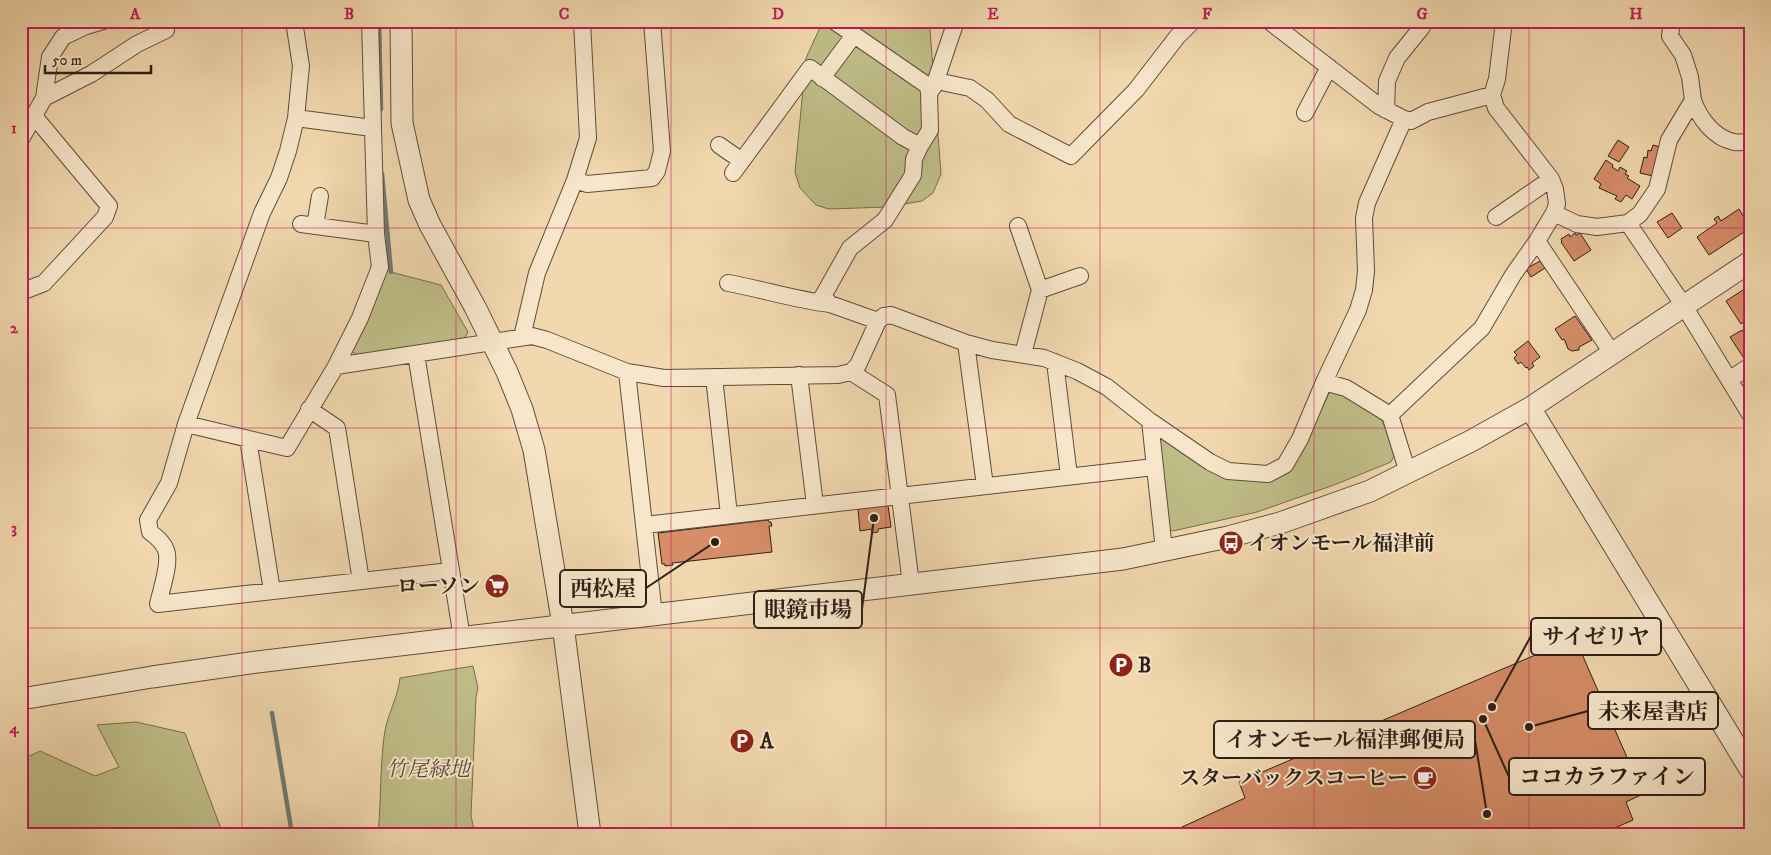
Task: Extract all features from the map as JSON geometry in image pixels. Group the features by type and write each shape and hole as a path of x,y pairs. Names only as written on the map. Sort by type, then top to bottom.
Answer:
{"street":[{"path":"21,139 44,98 50,57 63,37 86,26 103,21"},
{"path":"294,21 301,66 296,118 288,151 279,178 262,213 186,424 169,483 148,520 150,532 161,540 166,551 167,562 158,604 450,570"},
{"path":"186,424 287,448 336,366 360,318 380,266 376,234 370,21"},
{"path":"402,21 402,123 419,200 430,225 493,342 522,409 534,450 563,625 590,834"},
{"path":"522,336 537,273 575,180 588,138 582,21"},
{"path":"575,180 587,184 652,178 658,171 662,151 652,21"},
{"path":"830,304 823,296 850,248 885,220 913,175 914,159 930,130 928,86 834,21"},
{"path":"929,93 934,86 956,21"},
{"path":"946,83 970,88 987,100 1010,124 1071,156 1136,90 1177,37 1193,21"},
{"path":"1269,21 1379,106 1404,119 1411,121 1428,112 1492,95"},
{"path":"1386,110 1387,81 1397,58 1422,27 1416,21"},
{"path":"1390,415 1482,328 1513,275 1538,241 1557,204 1555,189 1551,179 1496,108 1492,95 1497,79 1504,21"},
{"path":"1672,21 1670,36 1683,55 1690,78 1693,100 1706,125 1722,137 1735,143 1750,141"},
{"path":"44,98 91,74 136,44 166,30"},
{"path":"822,78 854,35"},
{"path":"1305,113 1329,67"},
{"path":"719,145 738,167 810,68 903,137 920,146"},
{"path":"1554,213 1577,224 1597,227 1628,223 1640,214 1657,189 1669,140 1693,100"},
{"path":"21,292 44,283 104,217 109,206 34,116"},
{"path":"296,118 372,128"},
{"path":"336,366 522,336 532,336 547,340 627,372 664,378 838,375 852,372 864,356 878,321 884,316 891,315 966,343 992,350 1044,358 1077,371 1107,387 1150,421 1210,462 1228,470 1268,474 1285,465 1295,448 1358,310 1364,290 1366,272 1364,218 1367,203 1404,119"},
{"path":"1496,217 1551,179"},
{"path":"320,196 308,225 376,234"},
{"path":"1628,223 1684,306 1750,414"},
{"path":"1018,226 1040,290 1023,354"},
{"path":"1538,241 1612,353"},
{"path":"21,699 143,678 257,662 1123,559 1228,538 1280,523 1370,491 1471,441 1530,408 1750,262"},
{"path":"1040,290 1080,276"},
{"path":"728,283 748,286 803,301 830,304 878,321"},
{"path":"966,343 985,486"},
{"path":"416,354 462,638"},
{"path":"1055,362 1069,476"},
{"path":"1729,380 1750,366"},
{"path":"627,372 654,615"},
{"path":"852,372 887,395 911,584"},
{"path":"799,375 814,506"},
{"path":"714,377 730,515"},
{"path":"1324,382 1346,388 1390,415 1408,473"},
{"path":"1530,408 1748,762"},
{"path":"309,409 337,428 361,581"},
{"path":"1150,421 1164,550"},
{"path":"248,440 272,591"},
{"path":"645,525 1154,467"},
{"path":"563,625 571,651 600,834"}],"green space":[{"path":"823,21 927,21 930,29 941,174 933,193 922,201 886,207 829,209 816,205 800,188 795,172 806,58"},
{"path":"387,271 441,285 468,332 464,340 358,355 351,351"},
{"path":"1337,390 1382,420 1395,454 1391,462 1334,485 1257,512 1173,531 1168,528 1158,440 1163,437 1268,482 1301,453 1330,391"},
{"name":"竹尾緑地","path":"473,666 478,688 476,697 471,816 475,834 378,834 384,737 400,678"},
{"path":"136,722 185,733 223,834 21,834 21,760 40,751 95,776 119,767 97,725"}],"building":[{"path":"1618,140 1629,147 1619,162 1608,156"},
{"path":"1653,145 1660,147 1653,176 1640,173 1644,157 1647,158 1648,150 1651,151"},
{"path":"1606,160 1618,171 1620,167 1627,171 1625,174 1629,176 1627,178 1640,186 1632,199 1626,195 1621,202 1615,199 1617,196 1599,188 1601,184 1594,179"},
{"path":"1739,209 1750,228 1709,255 1697,237 1717,223 1714,219 1718,216 1721,221"},
{"path":"1672,213 1682,228 1668,238 1657,222"},
{"path":"1575,233 1576,235 1580,233 1591,250 1574,261 1561,242 1561,239 1569,234 1570,237"},
{"path":"1540,261 1545,268 1531,277 1526,269"},
{"path":"1746,288 1750,294 1750,318 1741,324 1726,301"},
{"path":"1575,316 1592,340 1579,347 1579,350 1572,351 1568,349 1564,339 1562,340 1555,329"},
{"path":"1742,330 1750,342 1750,357 1745,360 1730,337"},
{"path":"1528,341 1540,357 1532,363 1534,366 1529,370 1521,362 1518,364 1514,358 1517,355 1514,352"},
{"path":"888,505 891,527 878,529 878,532 872,533 872,529 860,531 858,509"},
{"path":"768,520 772,526 769,526 772,552 672,563 673,565 665,566 665,564 662,564 658,533"},
{"path":"1575,638 1643,794 1626,802 1633,820 1601,834 1167,834 1245,798 1239,782"},
{"path":"944,830 945,834 917,834"}],"waterway":[{"path":"379,21 381,109"},
{"path":"382,174 391,272"},
{"path":"272,713 292,834"}],"place":[{"name":"眼鏡市場","path":"874,518"},
{"name":"西松屋","path":"715,542"},
{"name":"イオンモール福津前","path":"1231,543"},
{"name":"ローソン","path":"497,586"},
{"name":"B","path":"1121,665"},
{"name":"サイゼリヤ","path":"1492,707"},
{"name":"ココカラファイン","path":"1483,719"},
{"name":"未来屋書店","path":"1529,727"},
{"name":"A","path":"742,741"},
{"name":"スターバックスコーヒー","path":"1425,778"},
{"name":"イオンモール福津郵便局","path":"1487,814"}]}
